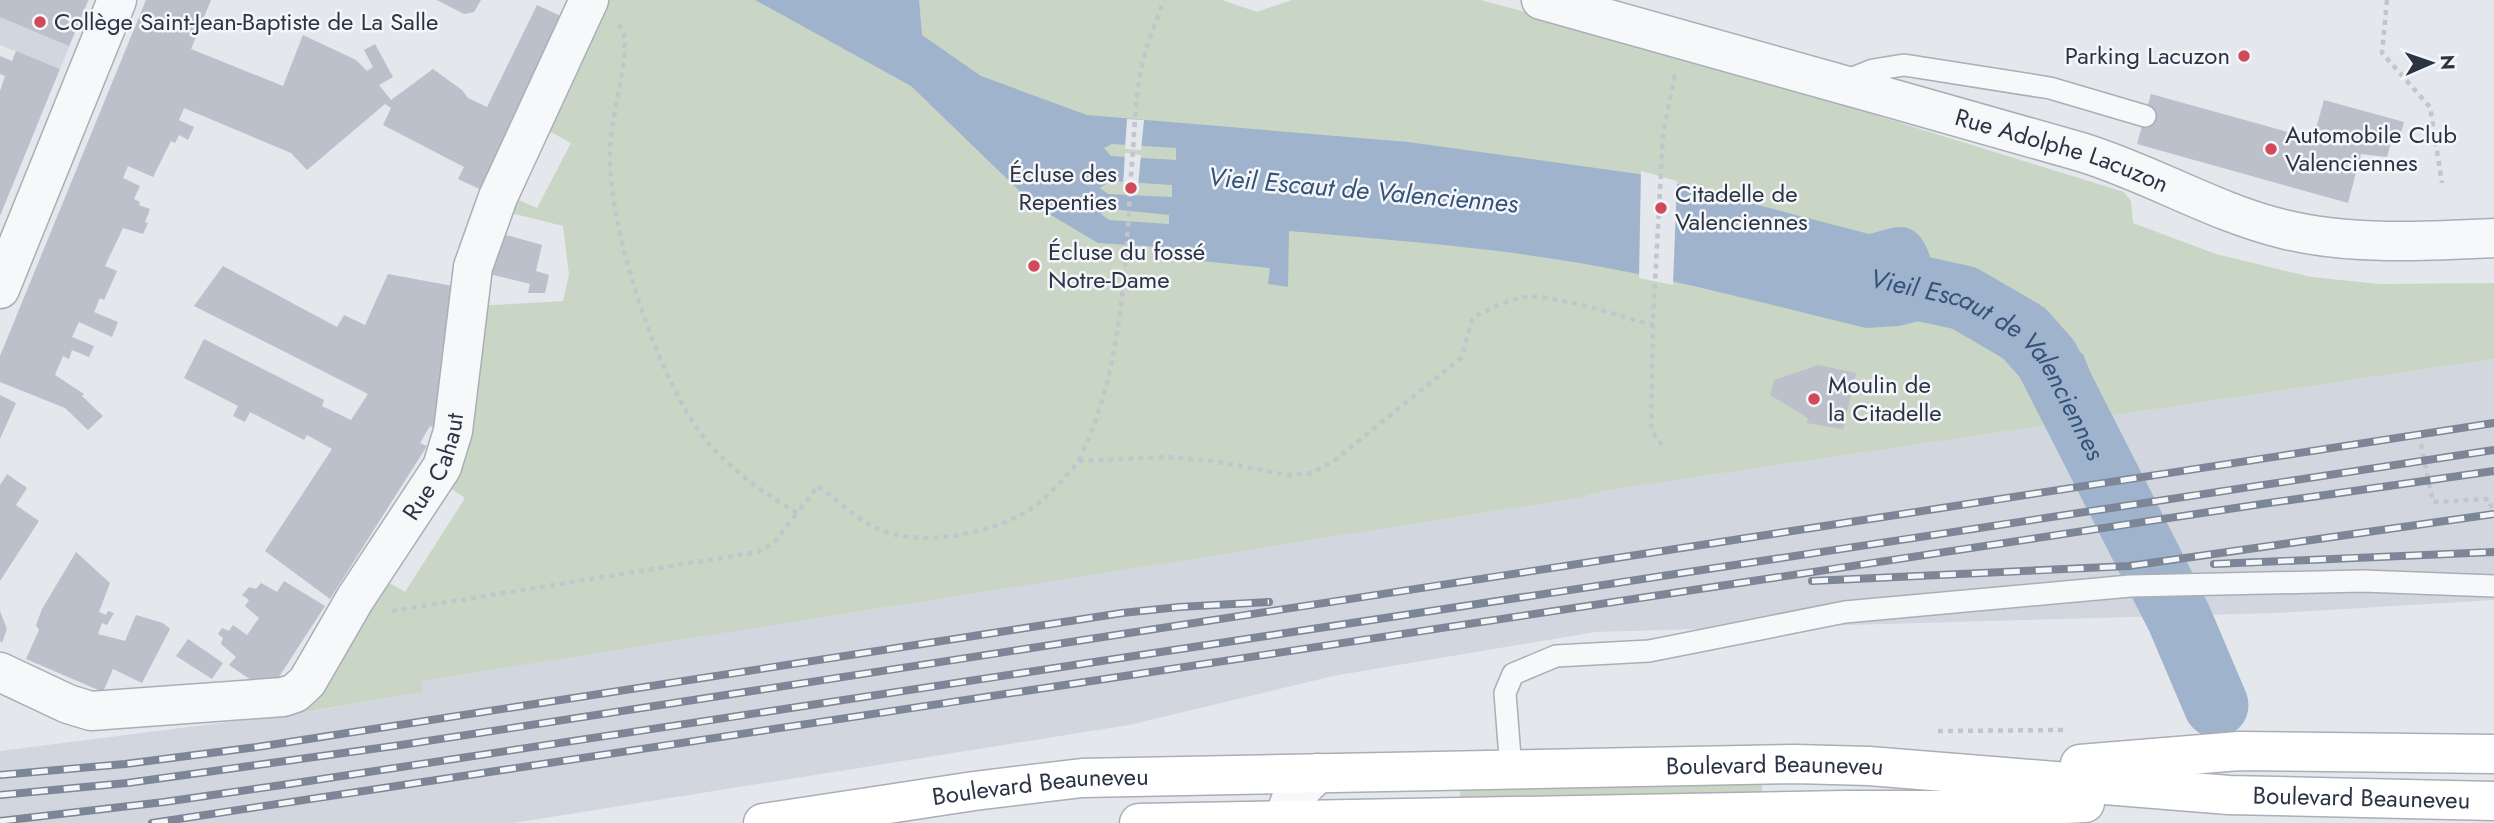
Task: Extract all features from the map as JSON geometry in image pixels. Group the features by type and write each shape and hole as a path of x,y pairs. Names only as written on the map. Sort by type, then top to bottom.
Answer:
{"main road":[{"path":"1944,771 2086,764 2239,751 2494,754"},
{"name":"Boulevard Beauneveu","path":"763,823 1082,779 1829,764 2229,795 2494,801"},
{"name":"Boulevard Beauneveu","path":"1139,823 1950,810 2229,795"},
{"path":"1950,810 2104,823"}],"street":[{"path":"0,289 117,0"},
{"name":"Rue Adolphe Lacuzon","path":"1541,0 2096,157 2211,205 2283,229 2350,239 2494,238"},
{"name":"Rue Cahaut","path":"0,672 68,704 91,711 283,697 295,693 307,682 355,599 442,467 453,431 473,267 478,248 498,197 603,10"},
{"name":"Rue Adolphe Lacuzon","path":"2440,239 2494,223"},
{"path":"1282,822 1291,799 1318,773"}],"lane":[{"path":"1841,83 1873,70 1904,65 2050,88 2145,116"},
{"path":"1511,770 1505,694 1513,674 1556,656 1649,651 1845,612 2130,586 2363,582 2494,586"}],"path":[{"path":"355,599 384,611 401,611 758,552 774,543 818,486 874,527 895,535 950,536 978,531 1029,510 1050,493 1079,461 1094,429 1110,377 1126,245 1143,61 1164,0"},
{"path":"2387,0 2382,53 2430,107 2442,183"},
{"path":"603,10 624,34 625,50 610,150 614,211 660,359 689,417 728,465 760,491 797,513"},
{"path":"1662,445 1651,430 1653,322 1663,134 1674,78"},
{"path":"1079,461 1169,457 1213,461 1288,475 1312,473 1335,460 1461,358 1473,317 1498,305 1521,297 1553,299 1653,322"},
{"path":"2419,435 2433,502 2489,499 2494,516"}],"shaded area":[{"name":"Collège Saint-Jean-Baptiste de La Salle","path":"0,0 89,0 60,69 0,45"},
{"path":"2494,359 2494,600 2277,613 1595,632 1333,676 1129,725 513,823 0,823 0,751 316,711 421,692 420,681 1578,498 1610,490"}],"green space":[{"path":"608,0 1222,0 1257,12 1292,0 1481,0 1668,51 2124,192 2131,201 2133,223 2216,254 2311,277 2380,284 2494,283 2494,359 1610,490 1578,498 421,681 422,692 295,714 381,578 405,592 465,498 443,483 478,306 563,301 569,275 563,226 503,211 512,197 537,208 571,143 547,130"},
{"path":"1762,783 1762,794 1460,800 1460,788"}],"water":[{"path":"755,0 919,0 922,35 981,76 1087,115 1408,142 1639,174 1869,234 1897,227 1907,228 1916,233 1927,249 1933,269 1934,288 1968,302 1973,290 2083,354 2108,416 2049,425 2009,347 1966,330 1966,314 1929,303 1923,320 1899,326 1866,328 1711,290 1594,266 1488,250 1289,231 1288,287 1268,284 1270,268 1172,258 1173,248 1098,243 1034,205 911,86","holes":["1112,144 1176,148 1176,160 1111,156 1104,148","1110,181 1172,185 1172,197 1108,194 1100,188","1110,209 1169,215 1169,224 1109,220 1101,214"]}],"pier":[{"path":"1127,119 1144,120 1141,150 1125,149"},
{"path":"1125,153 1141,155 1138,187 1123,186"},
{"path":"1641,171 1677,181 1673,285 1639,278"}],"building":[{"path":"0,0 88,0 69,46 0,17"},
{"path":"146,0 211,0 191,49 283,86 303,35 356,60 367,71 373,67 364,50 375,44 393,77 379,85 391,100 433,69 462,90 468,98 487,107 537,5 565,18 484,191 458,179 464,167 383,125 391,108 385,104 307,170 291,153 184,108 179,120 194,127 188,140 179,135 175,143 171,141 153,177 128,166 123,178 140,186 134,199 140,202 139,205 150,209 143,234 123,228 105,266 117,271 104,300 100,298 94,312 118,322 112,337 79,322 72,337 94,346 89,357 72,350 69,359 63,356 55,375 84,394 82,396 103,416 88,430 65,408 0,382 0,356"},
{"path":"437,0 481,0 474,12 464,14"},
{"path":"16,51 60,69 0,216 0,91 5,76 0,74 0,56 12,61"},
{"name":"Automobile Club Valenciennes","path":"2151,94 2313,139 2324,100 2404,122 2398,144 2391,142 2387,157 2361,154 2348,203 2137,144"},
{"path":"495,232 542,245 536,271 549,275 545,293 528,293 530,284 485,273"},
{"path":"223,266 337,327 344,315 365,325 388,274 453,286 434,428 430,426 420,443 427,446 330,599 265,551 332,449 307,435 304,440 250,412 245,422 233,416 238,406 184,378 204,339 324,400 322,406 351,420 368,394 194,306"},
{"name":"Moulin de la Citadelle","path":"1818,365 1856,373 1843,429 1807,423 1808,418 1770,395 1774,380"},
{"path":"0,395 16,403 0,439"},
{"path":"7,474 27,488 16,505 39,521 0,581 0,485"},
{"path":"76,552 110,583 99,612 106,615 108,611 114,613 107,625 102,623 98,634 125,641 136,615 163,623 170,629 142,683 113,669 103,692 26,659 39,630 36,625 42,609"},
{"path":"284,581 325,606 269,692 229,665 236,657 221,644 223,638 218,634 222,628 229,631 233,625 247,635 259,618 245,606 249,600 242,595 249,587 256,589 261,583 277,592"},
{"path":"0,611 7,629 2,643 0,641"},
{"path":"188,639 223,663 212,679 176,656"}],"waterway":[{"name":"Vieil Escaut de Valenciennes","path":"1867,277 1964,298 2024,333 2047,359 2179,618 2216,705"}],"railway":[{"path":"0,795 127,783 401,745 2494,423"},
{"path":"0,821 289,784 2494,450"},
{"path":"152,823 2494,471"},
{"path":"1812,581 2129,566 2494,514"},
{"path":"2214,564 2494,552"},
{"path":"0,775 125,764 257,747 1122,613 1269,602"}],"place":[{"name":"Collège Saint-Jean-Baptiste de La Salle","path":"40,22"},
{"name":"Parking Lacuzon","path":"2244,56"},
{"name":"Automobile Club Valenciennes","path":"2271,149"},
{"name":"Écluse des Repenties","path":"1131,188"},
{"name":"Citadelle de Valenciennes","path":"1661,208"},
{"name":"Écluse du fossé Notre-Dame","path":"1034,266"},
{"name":"Moulin de la Citadelle","path":"1814,399"}]}
